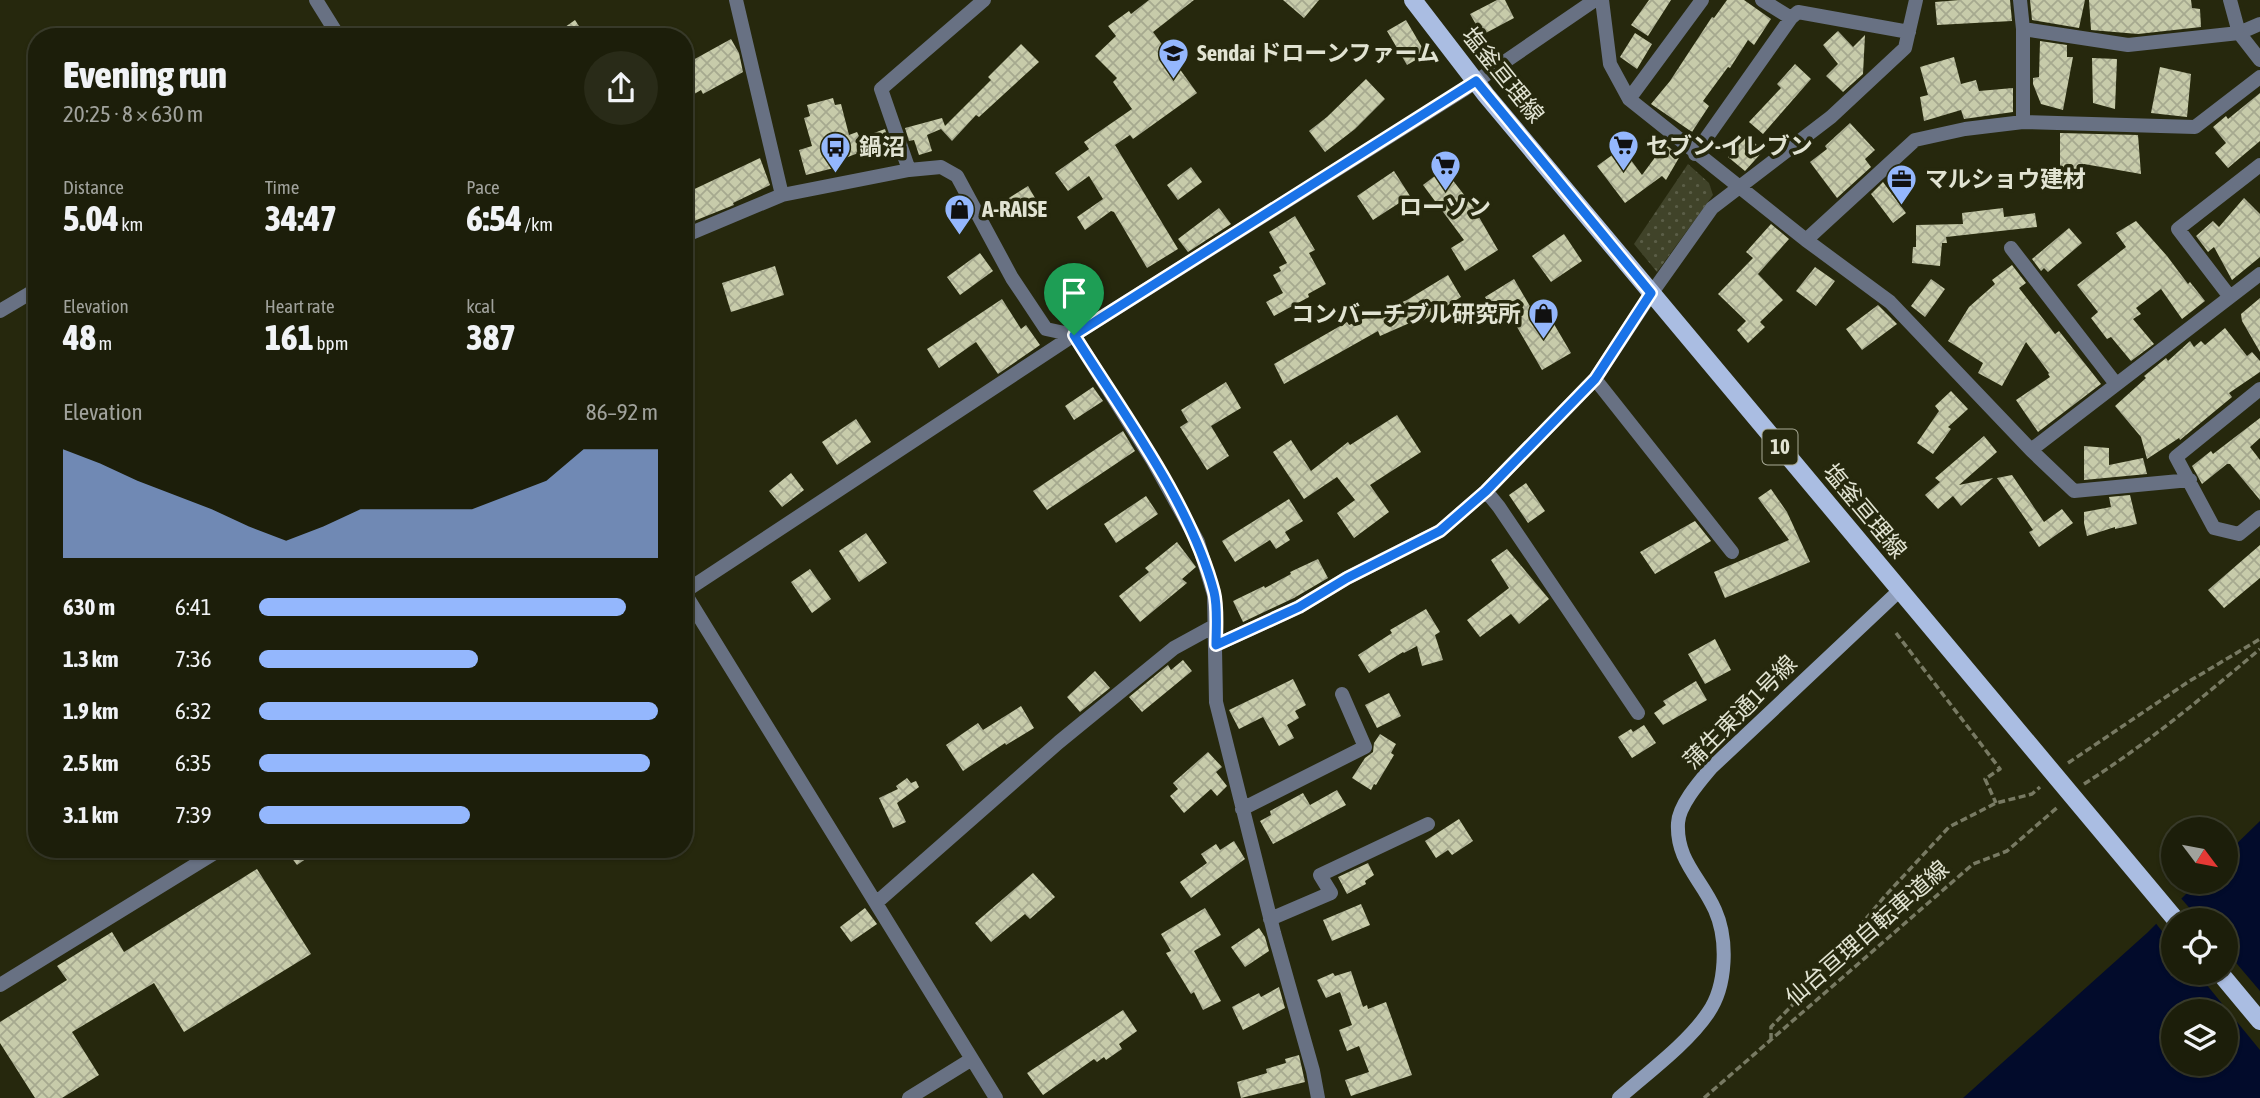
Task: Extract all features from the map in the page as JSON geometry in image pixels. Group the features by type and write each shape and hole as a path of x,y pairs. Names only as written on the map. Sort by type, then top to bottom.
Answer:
{"main road":[{"name":"塩釜亘理線","path":"1413,0 1476,81 1651,293 2166,908"},
{"path":"2230,985 2260,1021"}],"street":[{"path":"316,0 333,28"},
{"path":"736,0 782,195"},
{"path":"909,170 881,89 984,0"},
{"path":"693,586 1074,335 1476,81 1595,0"},
{"path":"1602,0 1610,64 1629,99 1695,154 1890,302 2031,450 2074,491 2190,480"},
{"path":"1629,99 1702,0"},
{"path":"1762,0 1791,18"},
{"path":"1216,645 1299,607 1347,578 1440,531 1486,491 1595,379 1651,293 1712,208 1831,117 1905,48 1916,0"},
{"path":"2020,0 2023,29 2022,122"},
{"path":"2230,0 2239,33 2260,60"},
{"path":"1695,154 1791,18 1798,12 1909,32"},
{"path":"2023,29 2128,44 2239,33 2260,24"},
{"path":"1806,240 1915,139 2022,122 2195,127 2260,77"},
{"path":"2230,297 2178,229 2260,165"},
{"path":"693,232 782,195 909,170 941,167 957,176 1012,278 1046,329 1074,335 1153,461 1198,542 1214,595 1216,702 1270,919 1313,1070 1318,1098"},
{"path":"2011,248 2116,384"},
{"path":"2031,450 2260,274"},
{"path":"0,311 28,294"},
{"path":"1595,379 1732,552"},
{"path":"2260,389 2176,457 2214,528 2239,534 2260,517"},
{"path":"1486,491 1638,713"},
{"name":"蒲生東通1号線","path":"1619,1098 1685,1039 1709,1012 1722,979 1725,944 1715,910 1681,853 1678,820 1692,791 1711,768 1899,590"},
{"path":"693,607 996,1098"},
{"path":"876,903 1059,742 1153,665 1174,648 1216,625"},
{"path":"1242,809 1365,747 1342,694"},
{"path":"1270,919 1331,893 1321,875 1428,824"},
{"path":"0,985 206,858"},
{"path":"909,1098 972,1059"}],"path":[{"path":"1896,633 2000,769 1985,779 1996,803"},
{"path":"2067,764 2189,682 2260,639"},
{"path":"2084,784 2154,735 2260,649"},
{"path":"1771,1040 1771,1027 1804,993 1885,896 1950,827 1996,803 2032,794 2040,788"},
{"name":"仙台亘理自転車道線","path":"1704,1098 1973,864 2007,851 2059,806"}],"green space":[{"path":"1688,164 1709,183 1713,195 1657,272 1634,244"}],"water":[{"path":"2260,821 2260,1098 1963,1098 2161,919 2161,985 2238,985 2238,908 2172,908 2186,894 2238,894 2238,842"}],"pier":[{"path":"2179,896 2190,908 2167,908"},
{"path":"2161,914 2161,930 2154,921"},
{"path":"2238,965 2260,991 2260,1050 2238,1023 2238,999 2218,999 2207,985 2238,985"}],"building":[{"path":"1149,0 1194,0 1153,32 1197,93 1133,139 1130,135 1115,145 1178,249 1147,268 1114,212 1111,211 1085,230 1077,217 1103,199 1089,176 1068,191 1055,173 1089,149 1084,142 1132,109 1113,82 1117,78 1095,56 1116,36 1108,26 1129,11 1131,14"},
{"path":"1283,0 1319,0 1304,18"},
{"path":"1497,0 1505,0 1514,18 1482,35 1470,14"},
{"path":"1649,0 1671,0 1648,36 1631,25"},
{"path":"1727,0 1744,0 1771,19 1754,45 1748,40 1730,68 1728,67 1703,101 1709,106 1692,132 1651,104"},
{"path":"2010,0 2012,21 1937,25 1935,2"},
{"path":"2030,0 2085,0 2079,28 2032,20"},
{"path":"2089,0 2191,0 2192,8 2200,9 2201,27 2138,34 2091,30"},
{"path":"575,20 580,28 564,28"},
{"path":"1406,20 1426,54 1407,65 1387,31"},
{"path":"1838,31 1853,47 1865,35 1863,74 1843,92 1826,76 1838,64 1823,45"},
{"path":"1635,33 1652,44 1637,69 1620,57"},
{"path":"731,39 739,53 743,72 703,94 701,90 693,95 693,60"},
{"path":"2040,41 2067,45 2067,57 2073,57 2063,110 2041,104 2033,84 2033,78 2039,77"},
{"path":"1021,44 1039,62 979,117 976,115 952,141 941,129 927,135 932,151 919,155 914,140 909,141 905,128 942,118 945,126 991,80 988,77"},
{"path":"1954,57 1961,84 1976,80 1979,91 2013,88 2013,112 1964,119 1961,110 1924,121 1920,97 1928,95 1920,67"},
{"path":"2092,58 2117,59 2115,109 2093,103"},
{"path":"1795,64 1811,79 1763,134 1749,122 1781,88 1777,84"},
{"path":"2160,67 2191,74 2187,117 2151,113"},
{"path":"1366,79 1385,99 1355,129 1325,152 1309,131"},
{"path":"2260,93 2260,141 2228,168 2215,153 2226,143 2213,127 2226,116 2228,119"},
{"path":"833,98 835,105 841,104 849,135 857,132 860,138 885,129 891,148 872,156 869,149 832,163 834,168 806,175 799,150 812,146 804,118 810,116 807,105"},
{"path":"1850,123 1875,150 1865,159 1871,167 1837,198 1810,162 1827,149 1825,146"},
{"path":"2060,133 2138,135 2141,174 2084,164 2084,177 2060,174"},
{"path":"1747,136 1763,151 1745,171 1728,157"},
{"path":"1665,144 1680,156 1666,180 1662,176 1625,203 1597,166 1622,148 1642,175"},
{"path":"760,158 770,185 733,203 734,205 693,221 693,190"},
{"path":"1191,167 1202,182 1178,200 1167,185"},
{"path":"1444,169 1472,205 1498,250 1465,271 1451,248 1464,240 1423,185"},
{"path":"1394,171 1410,196 1373,220 1357,196"},
{"path":"1883,182 1906,213 1893,223 1871,194"},
{"path":"1028,186 1038,203 1012,220 1001,203"},
{"path":"2244,198 2260,214 2260,257 2232,280 2214,247 2208,252 2196,236 2213,221 2219,227"},
{"path":"1219,208 1231,224 1188,252 1178,239"},
{"path":"2003,208 2004,217 2035,213 2037,227 1946,237 1947,243 1942,243 1940,266 1912,263 1913,247 1916,247 1916,225 1963,224 1962,213"},
{"path":"1295,216 1315,250 1309,253 1326,284 1308,294 1309,297 1274,316 1266,302 1283,293 1273,275 1281,271 1279,267 1287,263 1269,232"},
{"path":"2136,221 2205,301 2182,319 2161,289 2136,308 2141,314 2133,319 2154,344 2131,361 2111,337 2107,339 2091,318 2098,312 2077,285 2126,247 2116,233"},
{"path":"1771,224 1789,239 1758,274 1783,300 1760,322 1765,327 1748,343 1737,330 1746,321 1718,294 1753,258 1746,252"},
{"path":"2069,228 2082,243 2048,272 2044,268 2041,271 2032,259"},
{"path":"1564,234 1582,261 1551,282 1532,256"},
{"path":"980,253 993,271 960,295 947,277"},
{"path":"2012,265 2026,283 2019,288 2055,334 2059,331 2101,384 2038,432 2016,400 2050,377 2026,342 2002,386 1978,373 1983,363 1948,341 1969,307 1995,284 1992,280"},
{"path":"775,266 784,295 731,312 722,283"},
{"path":"1815,267 1835,281 1816,306 1796,291"},
{"path":"1448,275 1461,297 1422,321 1421,318 1380,336 1378,331 1284,384 1274,364 1347,322 1349,325 1407,300"},
{"path":"1514,279 1538,320 1548,314 1571,353 1542,370 1510,315 1500,322 1485,297"},
{"path":"1931,279 1945,289 1925,317 1911,306"},
{"path":"2260,298 2260,352 2242,321 2241,314"},
{"path":"1002,299 1021,329 1026,325 1040,345 998,374 976,342 939,368 927,349"},
{"path":"1878,305 1897,324 1862,350 1846,329"},
{"path":"2225,328 2247,356 2252,352 2260,361 2260,372 2229,393 2232,397 2180,440 2179,438 2147,459 2141,437 2115,406 2166,358 2168,361 2190,341 2194,347 2201,341 2205,345"},
{"path":"1226,382 1241,408 1211,426 1229,456 1207,470 1180,427 1188,422 1181,410"},
{"path":"1093,387 1103,401 1074,420 1065,406"},
{"path":"1951,391 1968,409 1948,427 1951,429 1933,454 1917,443 1939,411 1935,406"},
{"path":"1397,415 1421,452 1370,485 1389,512 1354,538 1337,513 1355,500 1337,477 1304,499 1273,452 1291,440 1311,471 1348,442 1350,445"},
{"path":"2260,418 2260,438 2250,447 2260,460 2260,500 2230,464 2202,484 2192,466 2211,451 2213,454"},
{"path":"856,419 871,442 837,465 822,442"},
{"path":"1123,431 1135,451 1047,510 1033,491"},
{"path":"1984,436 1997,452 1959,485 1993,478 1961,506 1953,496 1938,509 1925,495 1940,482 1935,478"},
{"path":"2084,446 2109,448 2109,465 2143,458 2147,474 2084,480"},
{"path":"791,473 804,490 782,507 769,491"},
{"path":"2012,475 2044,522 2062,509 2073,523 2039,547 2029,532 2033,530 1997,478"},
{"path":"1526,483 1545,511 1528,523 1509,495"},
{"path":"1771,489 1787,512 1810,562 1725,598 1714,572 1789,540 1758,498"},
{"path":"2130,495 2137,524 2115,527 2087,536 2084,512 2111,507 2109,497"},
{"path":"1146,496 1158,514 1116,543 1104,524"},
{"path":"1289,499 1303,521 1285,532 1290,540 1276,549 1270,540 1235,562 1222,541"},
{"path":"1695,521 1711,541 1655,574 1640,552"},
{"path":"866,533 887,563 859,582 839,551"},
{"path":"1177,542 1196,567 1182,579 1187,583 1140,622 1119,596 1149,572 1145,568"},
{"path":"2260,545 2260,578 2224,608 2208,590"},
{"path":"1507,549 1549,599 1519,624 1511,614 1480,637 1467,620 1509,588 1491,560"},
{"path":"1318,559 1328,578 1294,598 1243,622 1233,601 1264,586 1265,588"},
{"path":"810,569 831,599 812,613 791,582"},
{"path":"1426,609 1440,632 1435,635 1443,660 1422,666 1417,646 1369,673 1358,655 1392,633 1390,630"},
{"path":"1715,639 1731,670 1705,684 1688,654"},
{"path":"1183,660 1192,671 1142,712 1129,697 1168,665 1171,670"},
{"path":"1095,671 1110,688 1080,712 1067,697"},
{"path":"1293,679 1306,705 1295,711 1299,718 1287,725 1294,738 1279,746 1263,717 1239,729 1229,710"},
{"path":"1696,681 1707,700 1663,725 1654,713 1666,705 1663,701"},
{"path":"1389,693 1401,716 1377,728 1365,705"},
{"path":"1021,706 1034,728 1006,745 1005,743 963,771 946,745 978,723 983,730"},
{"path":"1644,725 1656,743 1632,758 1618,737"},
{"path":"1380,734 1396,744 1391,753 1394,755 1371,790 1352,778 1365,758 1373,752 1374,743"},
{"path":"1208,752 1222,767 1216,772 1227,786 1217,796 1211,789 1184,813 1170,796 1178,789 1173,783"},
{"path":"907,778 911,783 916,781 919,787 897,803 906,822 893,828 879,798 898,789 896,786"},
{"path":"1337,790 1346,805 1273,844 1260,821 1271,815 1270,811 1303,793 1310,805"},
{"path":"1459,819 1473,841 1452,855 1448,850 1436,858 1425,841"},
{"path":"1234,841 1245,859 1191,898 1180,882 1207,863 1201,854 1216,844 1220,850"},
{"path":"292,858 307,858 297,865"},
{"path":"1368,863 1374,875 1365,881 1366,884 1347,894 1338,877"},
{"path":"257,869 311,954 184,1032 154,983 72,1032 99,1075 62,1098 35,1098 0,1043 0,1022 67,980 57,966 112,932 124,952"},
{"path":"1033,873 1055,897 1030,919 1025,914 991,942 975,923"},
{"path":"1361,904 1370,925 1332,941 1323,920"},
{"path":"865,908 877,924 851,942 840,927"},
{"path":"1205,908 1221,935 1194,951 1221,1001 1203,1010 1194,992 1191,994 1166,953 1171,951 1161,934"},
{"path":"1259,928 1269,951 1245,967 1231,947"},
{"path":"1351,971 1363,1007 1367,1005 1368,1009 1386,1002 1412,1075 1351,1096 1345,1080 1369,1072 1359,1046 1347,1051 1339,1030 1352,1025 1340,992 1326,998 1317,980 1333,973 1335,976"},
{"path":"1279,987 1285,1008 1243,1030 1232,1007 1259,993 1261,997"},
{"path":"1123,1010 1137,1031 1119,1044 1122,1049 1106,1060 1104,1057 1097,1062 1094,1059 1043,1095 1027,1073"},
{"path":"1299,1055 1305,1082 1241,1098 1237,1082 1267,1073 1266,1069 1286,1063 1285,1059"}],"place":[{"name":"Sendai ドローンファーム","path":"1174,80"},
{"name":"セブン-イレブン","path":"1623,173"},
{"name":"鍋沼","path":"836,174"},
{"name":"ローソン","path":"1445,193"},
{"name":"マルショウ建材","path":"1902,206"},
{"name":"A-RAISE","path":"959,236"},
{"name":"コンバーチブル研究所","path":"1544,341"}],"route":[{"path":"1476,81 1651,293 1595,379 1486,491 1440,531 1347,578 1299,607 1216,645 1214,595 1198,542 1153,461 1074,335 1476,81"}]}
